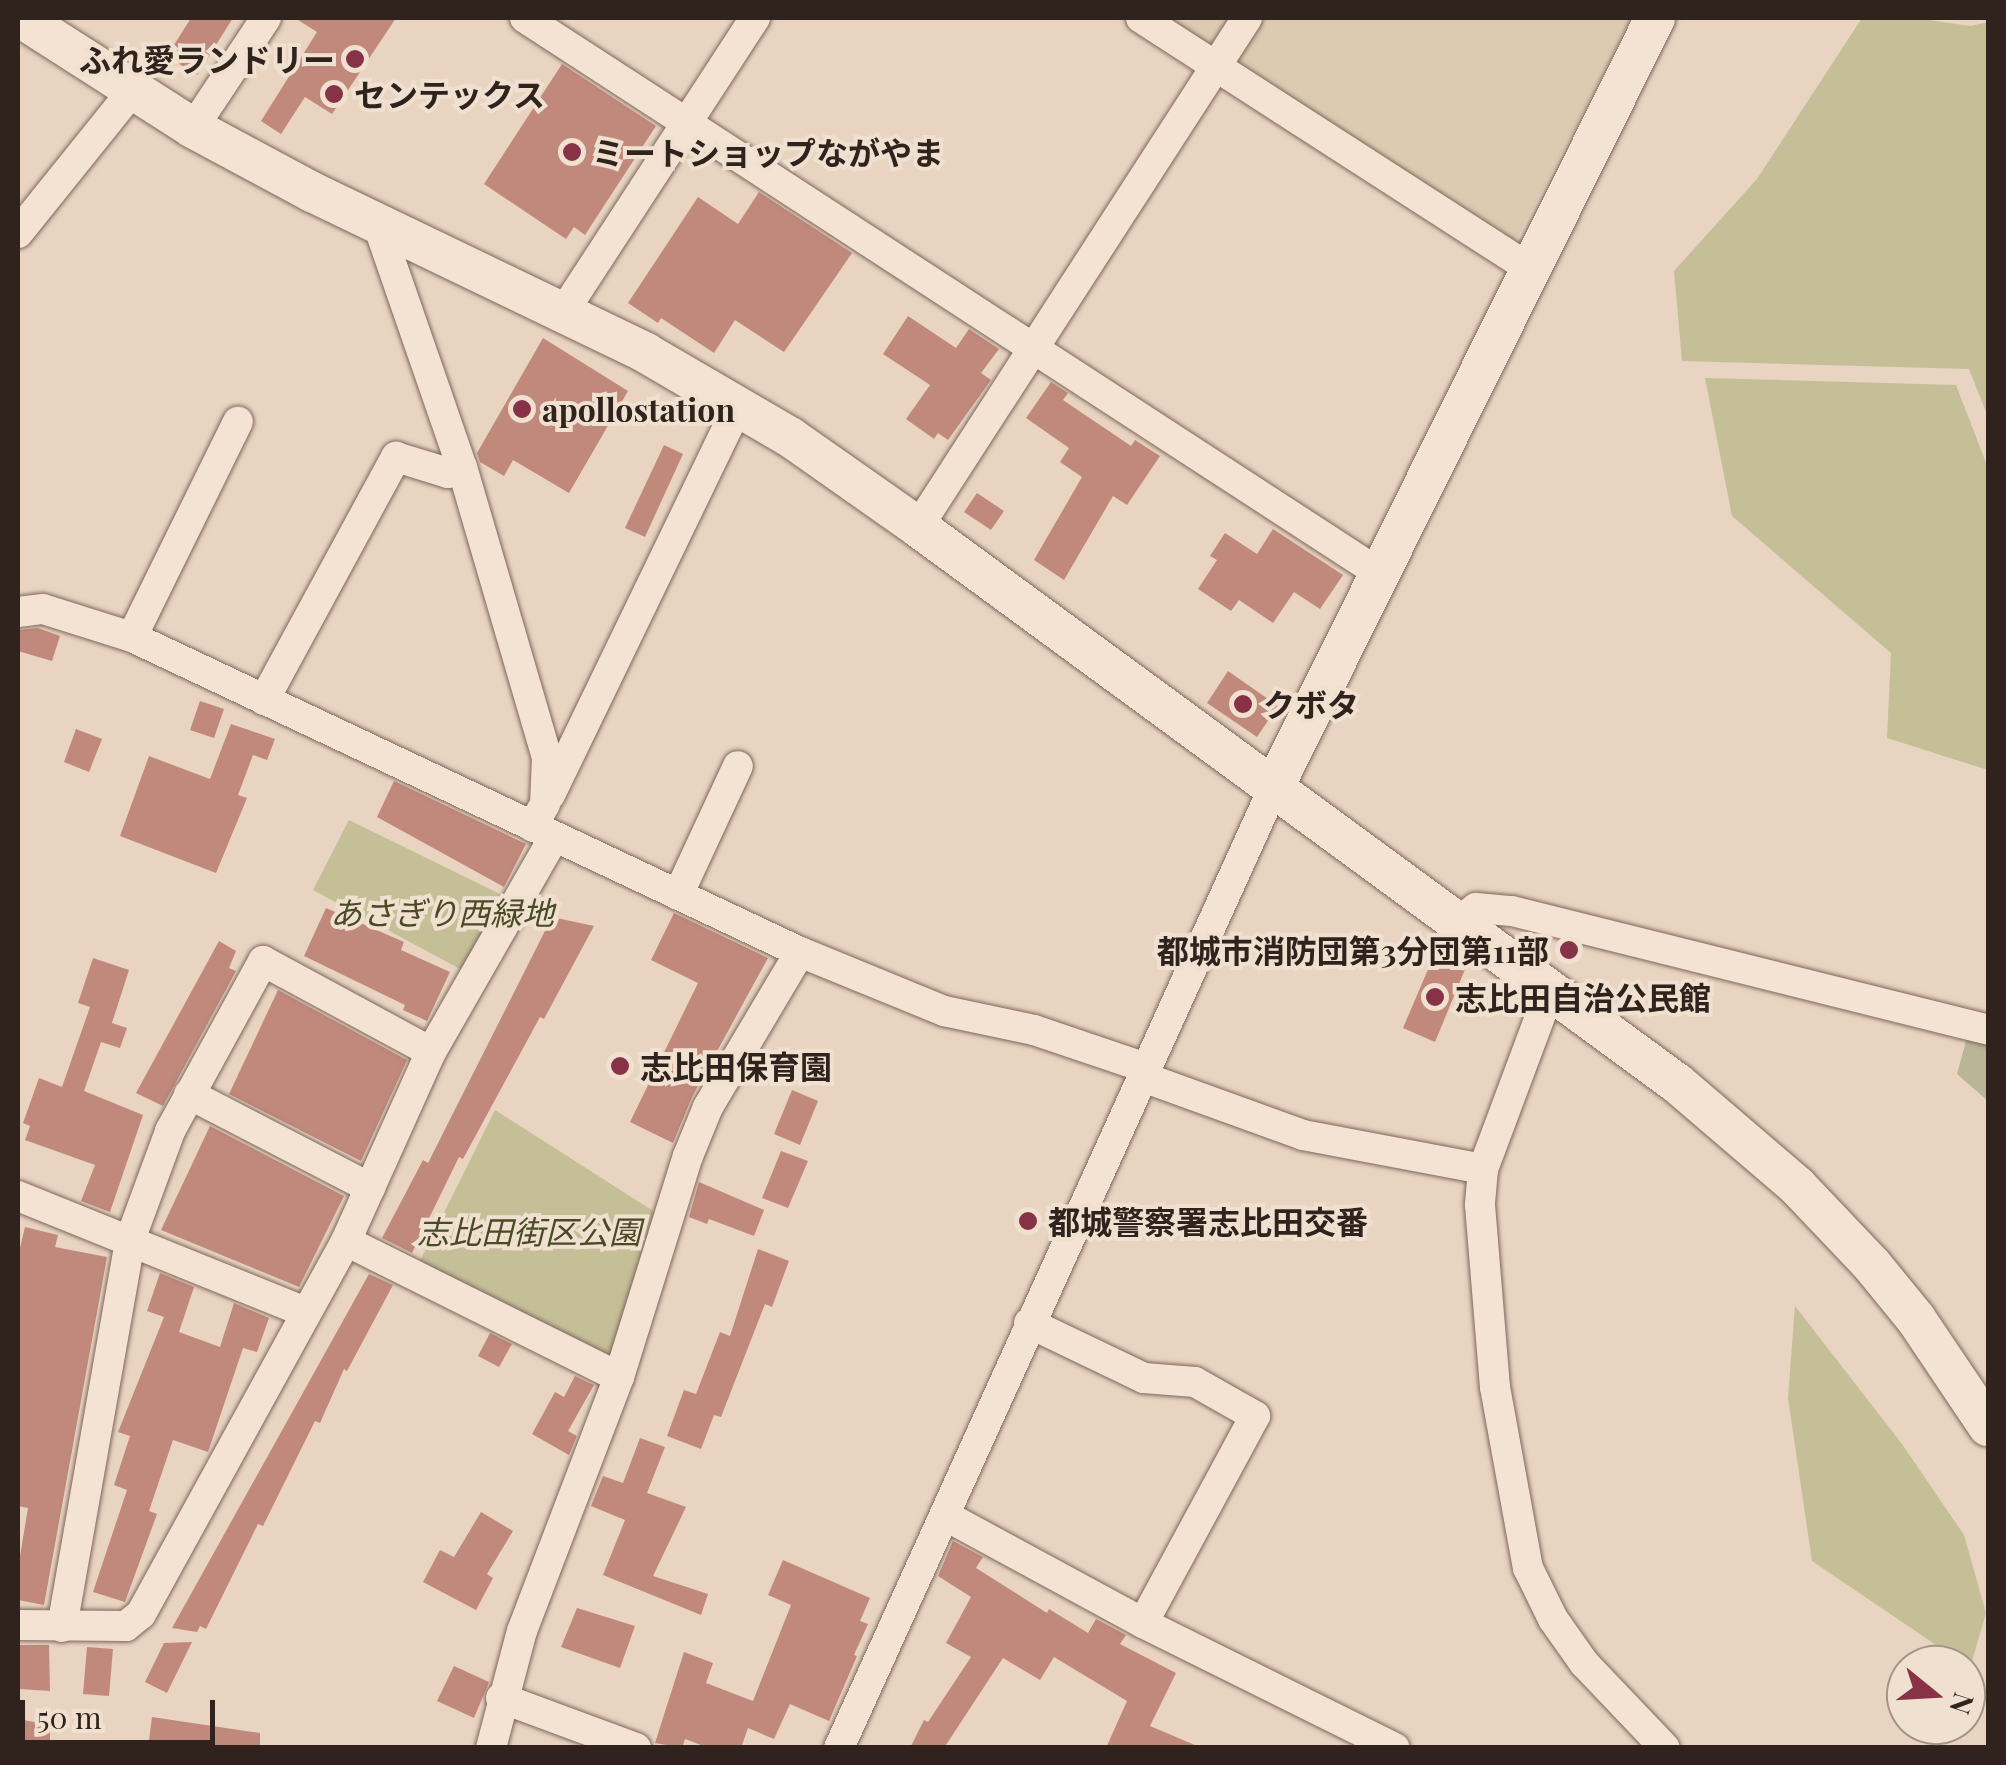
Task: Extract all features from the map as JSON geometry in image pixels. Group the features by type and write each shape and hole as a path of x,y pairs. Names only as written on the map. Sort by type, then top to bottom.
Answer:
{"street":[{"path":"20,18 193,128 564,311 738,406 918,527 1678,1084 1797,1186 1916,1319 1988,1426"},
{"path":"193,128 266,18"},
{"path":"525,18 1379,573"},
{"path":"564,311 755,18"},
{"path":"1141,18 1528,267"},
{"path":"918,527 1246,18"},
{"path":"838,1748 946,1516 1143,1068 1273,789 1528,267 1655,18"},
{"path":"18,233 133,90"},
{"path":"377,222 462,467 547,757 544,823"},
{"path":"18,1626 126,1626 141,1614 346,1241 431,1052 544,823 738,406"},
{"path":"132,638 238,422"},
{"path":"264,700 396,457 448,473 462,467"},
{"path":"18,612 43,609 132,638 544,823 678,895 800,952 944,1011 1034,1030 1143,1068 1154,1081 1303,1135 1483,1168"},
{"path":"678,895 738,766"},
{"path":"1458,922 1476,908 1512,911 1988,1030"},
{"path":"491,1748 502,1698 620,1378 688,1156 708,1106 800,952"},
{"path":"62,1627 130,1240 189,1094 262,961 431,1052"},
{"path":"1550,990 1483,1168 1480,1205 1495,1386 1528,1568 1553,1619 1636,1737 1664,1748"},
{"path":"189,1094 370,1188"},
{"path":"18,1196 305,1312"},
{"path":"346,1241 620,1378"},
{"path":"1029,1322 1144,1378 1195,1382 1255,1416 1143,1623"},
{"path":"946,1516 1143,1623 1396,1748"},
{"path":"502,1698 636,1748"}],"shaded area":[{"path":"1164,18 1631,18 1517,239 1501,236"},
{"path":"1969,1030 1988,1037 1988,1101 1957,1074"}],"green space":[{"path":"1862,18 1915,18 1970,26 1988,22 1988,417 1969,369 1682,361 1674,271 1757,179"},
{"path":"1705,378 1956,385 1988,468 1988,770 1887,738 1891,653 1732,516"},
{"name":"あさぎり西緑地","path":"349,820 508,898 462,970 313,890"},
{"name":"志比田街区公園","path":"495,1110 661,1216 618,1360 417,1267"},
{"path":"1795,1306 1902,1444 1964,1535 1986,1613 1977,1645 1936,1645 1812,1561 1788,1398"}],"building":[{"path":"191,18 233,18 197,75 167,56"},
{"path":"295,18 396,18 332,114 305,97 281,134 261,121 317,32"},
{"name":"ミートショップながやま","path":"562,64 656,126 585,235 574,227 566,239 484,184"},
{"path":"759,192 852,253 784,352 735,320 714,353 661,318 658,323 628,303 698,197 738,224"},
{"path":"908,316 956,348 969,329 999,349 981,373 991,380 948,440 938,433 934,439 906,419 930,385 883,354"},
{"path":"543,338 628,391 569,493 513,460 504,476 480,462 477,453"},
{"path":"1051,382 1068,393 1063,400 1131,446 1135,440 1160,456 1127,505 1113,496 1064,580 1034,560 1082,477 1060,462 1069,448 1026,418"},
{"path":"664,445 683,454 645,537 625,528"},
{"path":"977,493 1004,511 991,530 964,512"},
{"path":"1273,529 1343,575 1320,609 1294,592 1273,623 1239,600 1231,611 1198,589 1217,560 1210,556 1225,533 1257,554"},
{"path":"38,628 60,636 52,661 18,651 18,630"},
{"name":"クボタ","path":"1228,671 1278,706 1257,737 1207,703"},
{"path":"200,701 224,709 214,738 190,730"},
{"path":"231,724 275,739 267,760 253,755 238,795 247,798 216,873 120,836 149,756 210,779"},
{"path":"76,729 102,739 89,772 64,762"},
{"path":"394,781 526,844 504,887 377,817"},
{"path":"326,908 404,942 401,950 450,972 427,1021 403,1010 405,1005 304,956"},
{"path":"674,913 768,958 692,1097 673,1143 630,1122 698,983 651,960"},
{"path":"552,917 594,926 463,1159 459,1157 412,1253 382,1238 423,1160 428,1163"},
{"path":"219,941 236,951 229,968 236,971 163,1106 136,1093"},
{"name":"志比田自治公民館","path":"1435,953 1466,967 1435,1042 1403,1028"},
{"path":"93,958 129,970 112,1023 127,1028 120,1048 101,1042 84,1091 143,1115 110,1212 81,1201 95,1165 25,1140 30,1126 23,1123 39,1078 62,1087 90,1007 78,1003"},
{"path":"278,990 407,1060 361,1161 229,1094"},
{"path":"792,1090 818,1101 800,1145 774,1134"},
{"path":"210,1126 344,1196 299,1287 161,1230"},
{"path":"781,1151 808,1161 788,1208 762,1198"},
{"path":"699,1182 764,1210 754,1236 709,1219 707,1224 689,1217"},
{"path":"25,1227 58,1235 55,1247 107,1257 44,1605 18,1600 18,1568 28,1508 18,1506 18,1256"},
{"path":"758,1249 789,1261 772,1307 765,1304 721,1417 714,1415 701,1449 667,1436 684,1390 696,1394 720,1332 730,1336"},
{"path":"160,1273 194,1287 179,1332 220,1347 234,1303 269,1318 257,1352 243,1348 208,1452 173,1440 149,1511 157,1514 125,1602 93,1592 127,1490 114,1485 130,1436 118,1432 164,1317 147,1311"},
{"path":"369,1274 393,1285 347,1371 344,1369 320,1423 315,1421 263,1526 258,1524 206,1629 200,1626 197,1632 172,1628"},
{"path":"490,1333 512,1344 499,1367 478,1356"},
{"path":"575,1376 594,1385 568,1431 577,1436 569,1455 532,1434 555,1392 564,1397"},
{"path":"640,1438 665,1447 647,1493 686,1507 653,1576 708,1594 701,1615 603,1575 625,1520 591,1506 603,1476 623,1483"},
{"path":"481,1512 513,1531 487,1574 493,1578 476,1610 423,1582 440,1550 454,1557"},
{"path":"953,1541 983,1557 976,1568 1047,1613 1049,1609 1088,1633 1096,1619 1126,1635 1120,1644 1176,1673 1150,1726 1202,1748 1106,1748 1127,1701 1054,1657 1040,1680 1003,1658 944,1748 910,1748 924,1720 928,1722 971,1657 946,1643 971,1597 938,1576"},
{"path":"783,1560 870,1598 860,1621 868,1624 829,1721 790,1704 774,1739 748,1728 741,1748 709,1748 685,1739 682,1748 655,1743 684,1652 713,1663 706,1683 753,1701 791,1605 768,1595"},
{"path":"577,1608 635,1626 620,1668 561,1647"},
{"path":"192,1642 167,1693 145,1682 164,1643"},
{"path":"19,1645 49,1645 50,1691 20,1689"},
{"path":"87,1647 113,1649 109,1696 83,1694"},
{"path":"454,1666 489,1682 474,1718 437,1701"},
{"path":"152,1717 260,1733 260,1748 148,1748"},
{"path":"18,1719 50,1725 50,1748 18,1748"}],"place":[{"name":"ふれ愛ランドリー","path":"355,59"},
{"name":"センテックス","path":"334,94"},
{"name":"ミートショップながやま","path":"572,152"},
{"name":"apollostation","path":"522,409"},
{"name":"クボタ","path":"1243,704"},
{"name":"都城市消防団第3分団第11部","path":"1569,950"},
{"name":"志比田自治公民館","path":"1435,997"},
{"name":"志比田保育園","path":"620,1066"},
{"name":"都城警察署志比田交番","path":"1028,1221"}]}
